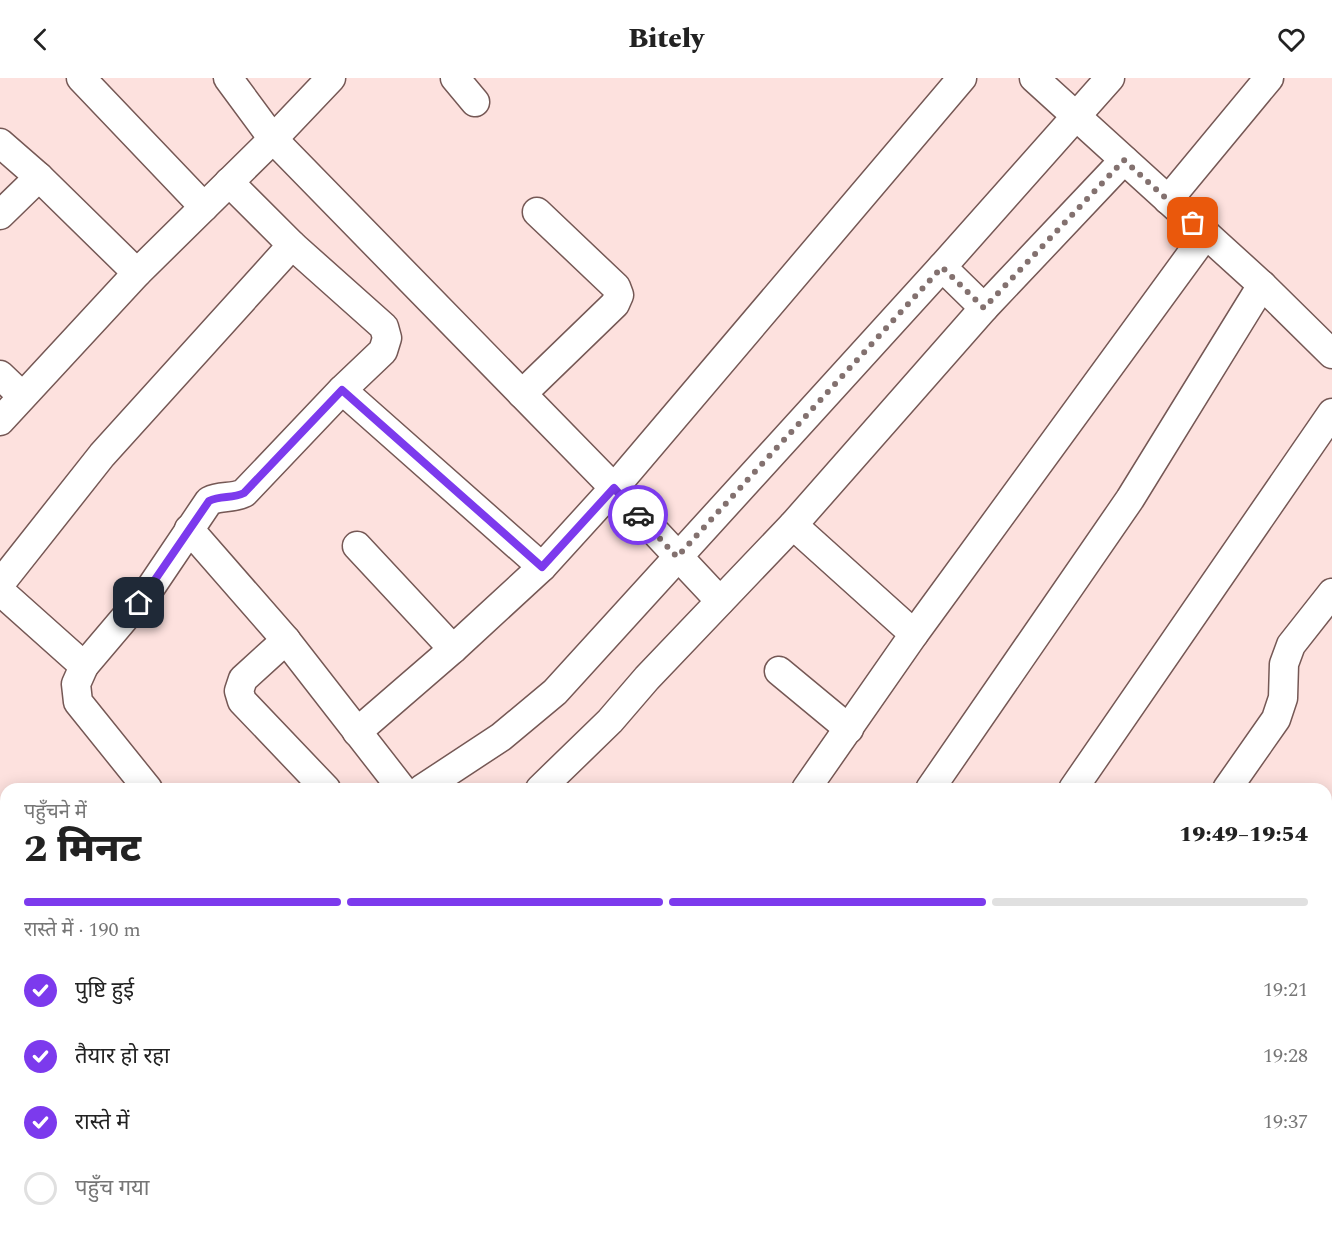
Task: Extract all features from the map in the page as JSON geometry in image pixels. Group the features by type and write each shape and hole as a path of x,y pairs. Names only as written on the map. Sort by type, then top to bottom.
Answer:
{"street":[{"path":"81,78 204,207"},
{"path":"228,78 273,139 614,488 720,601"},
{"path":"0,421 137,273 273,139 331,78"},
{"path":"455,78 475,102"},
{"path":"357,732 453,649 542,567 614,488 962,78"},
{"path":"1034,78 1330,348"},
{"path":"431,783 501,737 555,692 942,267 1110,78"},
{"path":"1168,200 1269,78"},
{"path":"0,143 39,177 137,273"},
{"path":"546,783 610,721 647,678 793,525 984,308 1124,160"},
{"path":"0,215 39,177"},
{"path":"143,783 78,702 76,684 84,666 151,588 209,501 217,497 236,497 244,493 342,390 383,351 387,338 384,327 292,245 229,182"},
{"path":"522,394 615,304 619,295 616,287 537,212"},
{"path":"810,783 914,634 1206,234"},
{"path":"0,584 102,455 292,245"},
{"path":"942,267 984,308"},
{"path":"934,783 1130,499 1262,285"},
{"path":"0,375 22,396"},
{"path":"342,390 542,567"},
{"path":"1077,783 1332,413"},
{"path":"793,525 914,634"},
{"path":"189,529 286,640 397,783"},
{"path":"357,546 453,649"},
{"path":"0,591 84,666"},
{"path":"1231,783 1276,719 1283,698 1284,664 1291,645 1332,593"},
{"path":"286,640 243,679 239,691 243,701 320,783"},
{"path":"779,671 849,729"}],"way so far":[{"path":"638,515 677,557 942,267 984,308 1124,160 1193,223"}],"route":[{"path":"139,603 209,501 217,497 236,497 244,493 342,390 542,567 614,488 638,515"}]}
